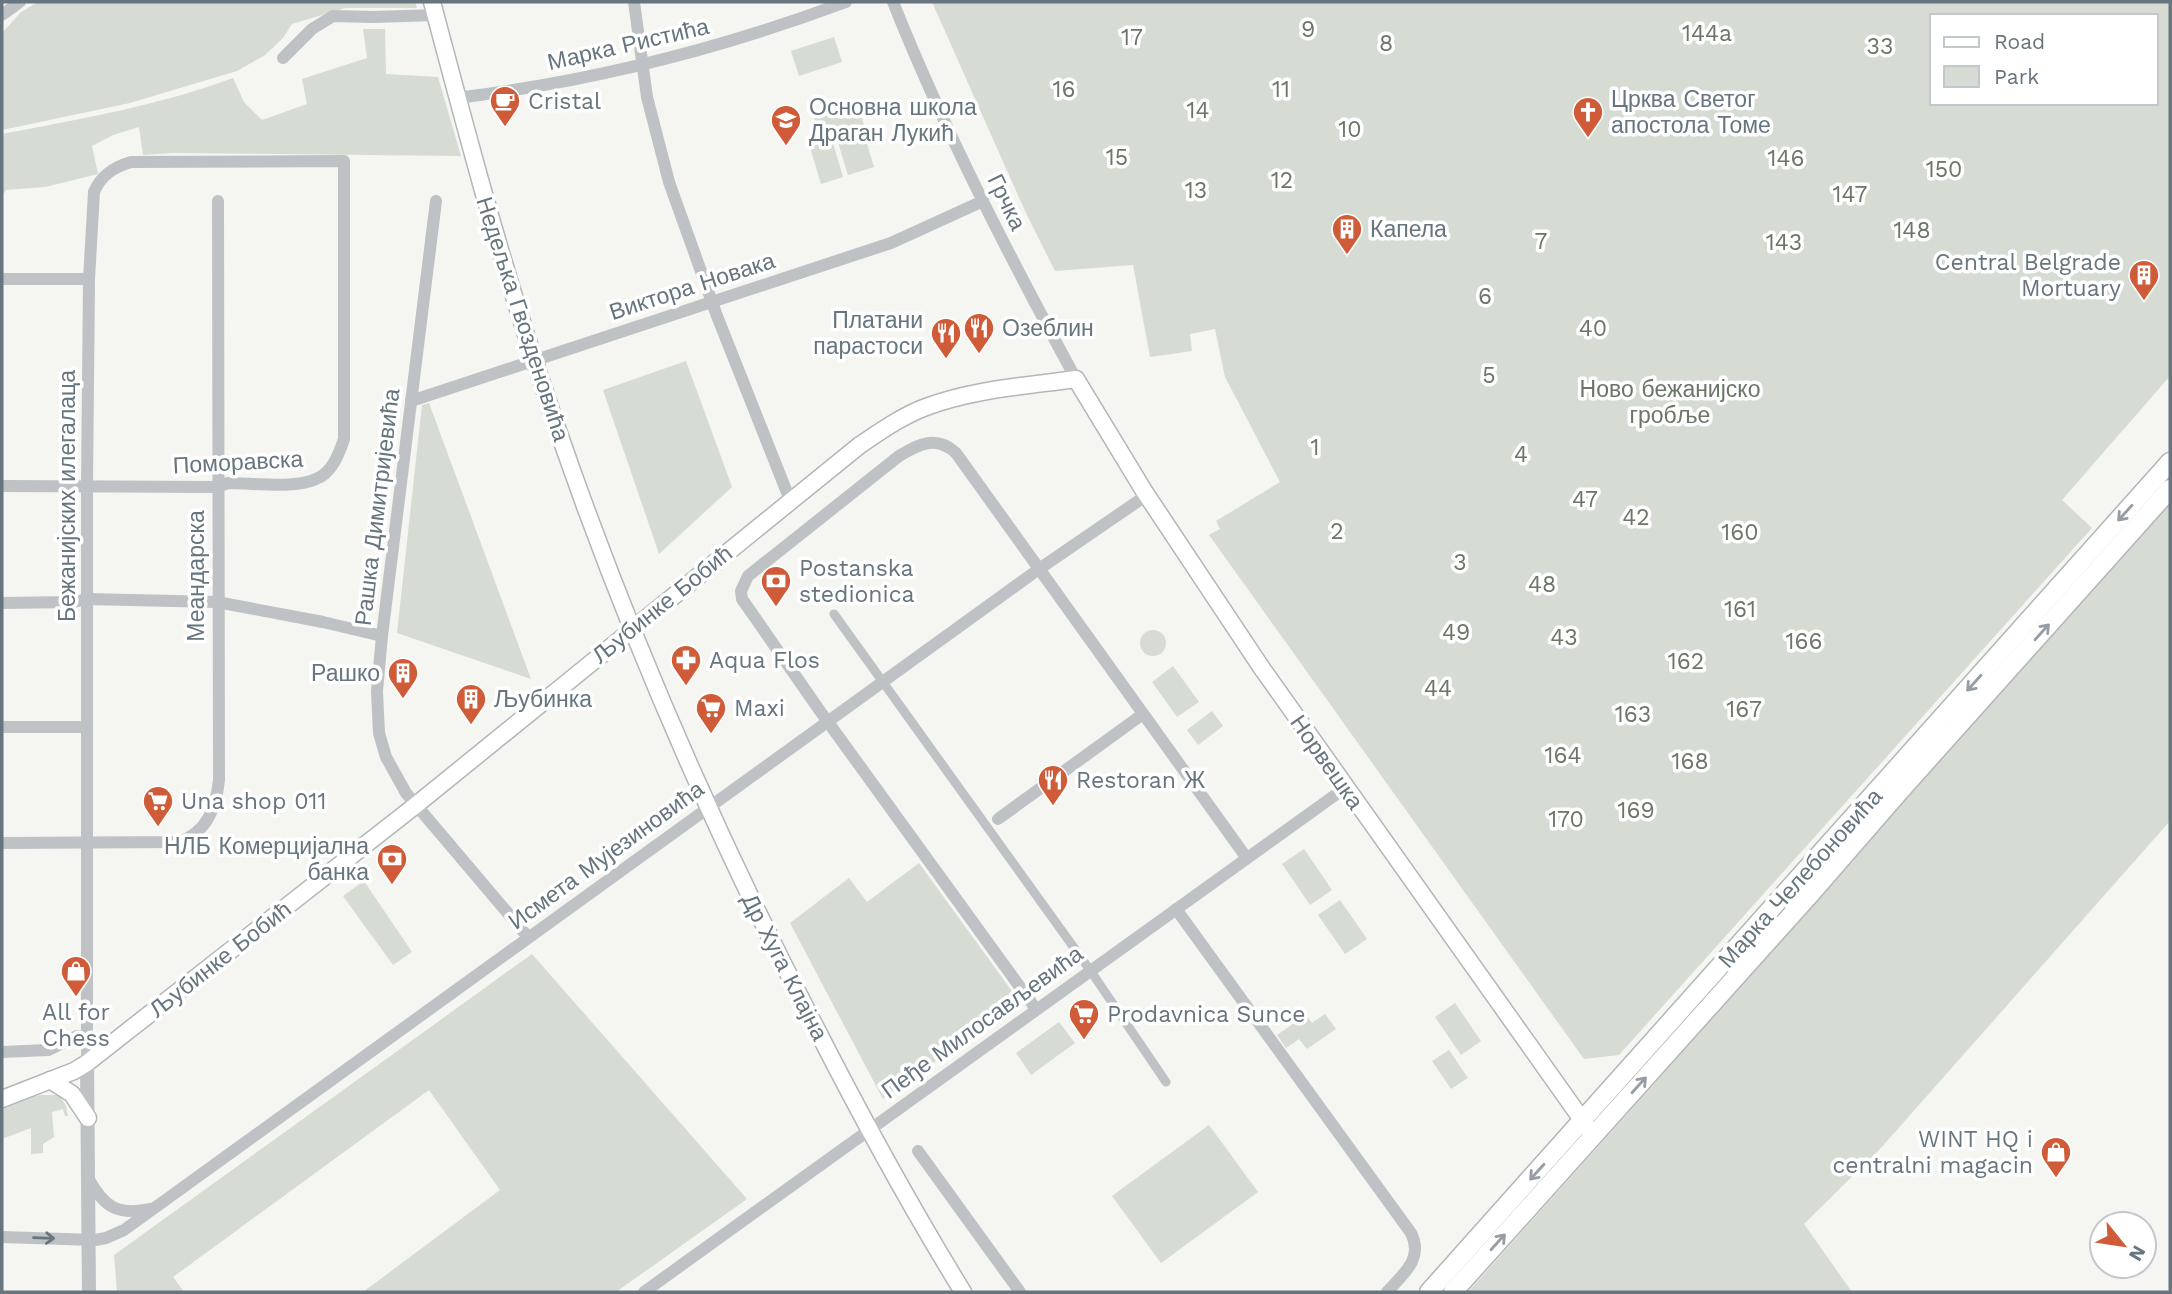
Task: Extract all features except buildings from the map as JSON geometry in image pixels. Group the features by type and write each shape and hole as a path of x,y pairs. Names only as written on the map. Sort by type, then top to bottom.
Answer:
{"main road":[{"name":"Недељка Гвозденовића","path":"434,8 456,98 534,360 593,529 632,630"},
{"name":"Норвешка","path":"1076,379 1147,495 1261,667 1588,1128"},
{"name":"Љубинке Бобић","path":"2,1099 87,1063 416,805 860,444 927,406 970,394 1076,379"},
{"name":"Марка Челебоновића","path":"1453,1292 1588,1128 1892,787 2170,462"},
{"name":"Марка Челебоновића","path":"1892,787 2170,489"},
{"name":"Др Хуга Клајна","path":"632,630 709,808 792,982 868,1129 963,1292"},
{"path":"50,1080 72,1094 88,1118"},
{"name":"Марка Челебоновића","path":"1429,1292 1588,1128"}],"street":[{"path":"2,15 20,2"},
{"path":"634,2 641,66 663,163 711,302 790,500"},
{"name":"Марка Ристића","path":"456,98 514,91 641,66 758,33 846,2"},
{"name":"Грчка","path":"893,2 919,65 983,201 1076,379"},
{"path":"284,58 313,27 333,16 380,17 434,8"},
{"name":"Бежанијских илегалаца","path":"87,1063 87,486 89,279 94,192 102,178 121,165 137,161 344,161"},
{"name":"Поморавска","path":"2,486 217,486 228,483 304,482 318,479 328,470 344,439 344,161"},
{"name":"Меандарска","path":"2,843 178,842 190,838 205,825 212,811 219,780 218,201"},
{"name":"Рашка Димитријевића","path":"436,201 382,636 377,691 379,733 386,757 406,793 528,937"},
{"name":"Виктора Новака","path":"411,401 891,243 983,201"},
{"path":"2,279 89,279"},
{"path":"1035,1009 741,599 741,591 748,576 899,456 925,443 939,443 950,448 1246,857"},
{"name":"Исмета Мујезиновића","path":"2,1237 87,1241 112,1236 155,1208 1039,569 1147,495"},
{"path":"2,603 74,602 87,599 217,602 382,636"},
{"path":"834,614 1090,970 1166,1082"},
{"path":"998,819 1143,714"},
{"path":"2,727 87,727"},
{"name":"Пеђе Милосављевића","path":"644,1292 1345,788"},
{"path":"1176,909 1411,1233 1416,1250 1414,1261 1387,1292"},
{"path":"2,1052 48,1050 77,1036 87,1036"},
{"path":"87,1063 89,1292"},
{"path":"918,1151 1020,1292"},
{"path":"88,1178 101,1199 114,1208 124,1212 137,1212 155,1208"}],"green space":[{"path":"38,2 415,2 417,8 345,8 292,24 283,38 265,55 237,71 130,103 2,130 2,33 21,12"},
{"name":"Ново бежанијско гробље","path":"932,2 2170,2 2170,376 2062,500 2092,528 1619,1055 1584,1059 1209,535 1220,529 1216,521 1280,482 1225,377 1215,329 1190,334 1192,351 1150,357 1133,265 1055,271 1025,211"},
{"path":"363,29 385,29 386,74 438,77 461,156 143,155 139,127 113,135 92,146 98,174 45,187 6,190 2,196 2,134 148,104 233,78 244,102 262,120 307,104 302,79 367,58"},
{"path":"834,37 842,62 799,76 791,51"},
{"path":"856,100 864,125 820,139 813,114"},
{"path":"863,131 874,167 848,175 837,139"},
{"path":"832,140 843,177 821,184 810,147"},
{"path":"686,361 732,487 659,554 603,390"},
{"path":"429,403 531,679 397,633 422,405"},
{"path":"2170,493 2170,821 1880,1149 1804,1224 1852,1292 1468,1292 1655,1083"},
{"path":"1153,630 1162,634 1166,643 1162,652 1153,656 1144,652 1140,643 1144,634"},
{"path":"1173,666 1199,702 1177,717 1152,682"},
{"path":"1212,711 1223,726 1198,745 1187,730"},
{"path":"1304,849 1332,890 1310,905 1282,864"},
{"path":"919,863 1019,1001 883,1099 790,923 849,878 867,902"},
{"path":"364,881 412,952 393,965 343,896"},
{"path":"1340,900 1367,939 1345,954 1318,915"},
{"path":"532,954 747,1199 616,1292 363,1292 500,1190 429,1090 173,1277 184,1292 117,1292 114,1255"},
{"path":"1455,1003 1481,1041 1461,1055 1435,1017"},
{"path":"1325,1014 1336,1029 1307,1049 1299,1039 1286,1048 1277,1035 1306,1015 1312,1023"},
{"path":"1059,1022 1075,1043 1031,1075 1016,1053"},
{"path":"1449,1050 1468,1078 1451,1089 1432,1061"},
{"path":"59,1095 66,1106 68,1116 65,1116 63,1109 52,1112 54,1137 43,1144 43,1153 31,1154 31,1128 2,1139 2,1108 23,1098"},
{"path":"1209,1125 1258,1192 1161,1263 1112,1196"}],"place":[{"name":"Cristal","path":"505,128"},
{"name":"Црква Светог апостола Томе","path":"1588,139"},
{"name":"Основна школа Драган Лукић","path":"786,147"},
{"name":"Капела","path":"1347,256"},
{"name":"Central Belgrade Mortuary","path":"2144,302"},
{"name":"Озеблин","path":"979,355"},
{"name":"Платани парастоси","path":"946,360"},
{"name":"Postanska stedionica","path":"776,608"},
{"name":"Aqua Flos","path":"686,687"},
{"name":"Рашко","path":"403,700"},
{"name":"Љубинка","path":"471,726"},
{"name":"Maxi","path":"711,735"},
{"name":"Restoran Ж","path":"1053,807"},
{"name":"Una shop 011","path":"158,828"},
{"name":"НЛБ Комерцијална банка","path":"392,886"},
{"name":"All for Chess","path":"76,998"},
{"name":"Prodavnica Sunce","path":"1084,1041"},
{"name":"WINT HQ i centralni magacin","path":"2056,1179"}],"park label":[{"name":"9","path":"1308,29"},
{"name":"144a","path":"1707,33"},
{"name":"17","path":"1132,37"},
{"name":"8","path":"1386,43"},
{"name":"33","path":"1880,46"},
{"name":"16","path":"1064,89"},
{"name":"11","path":"1281,89"},
{"name":"14","path":"1198,110"},
{"name":"10","path":"1350,129"},
{"name":"15","path":"1117,157"},
{"name":"146","path":"1786,158"},
{"name":"150","path":"1944,169"},
{"name":"12","path":"1282,180"},
{"name":"13","path":"1196,190"},
{"name":"147","path":"1850,194"},
{"name":"148","path":"1912,230"},
{"name":"7","path":"1541,241"},
{"name":"143","path":"1784,242"},
{"name":"6","path":"1485,296"},
{"name":"40","path":"1593,328"},
{"name":"5","path":"1489,375"},
{"name":"1","path":"1315,447"},
{"name":"4","path":"1521,454"},
{"name":"47","path":"1585,499"},
{"name":"42","path":"1636,517"},
{"name":"2","path":"1337,531"},
{"name":"160","path":"1740,532"},
{"name":"3","path":"1460,562"},
{"name":"48","path":"1542,584"},
{"name":"161","path":"1740,609"},
{"name":"49","path":"1456,632"},
{"name":"43","path":"1564,637"},
{"name":"166","path":"1804,641"},
{"name":"162","path":"1686,661"},
{"name":"44","path":"1438,688"},
{"name":"167","path":"1744,709"},
{"name":"163","path":"1633,714"},
{"name":"164","path":"1563,755"},
{"name":"168","path":"1690,761"},
{"name":"169","path":"1636,810"},
{"name":"170","path":"1566,819"}]}
